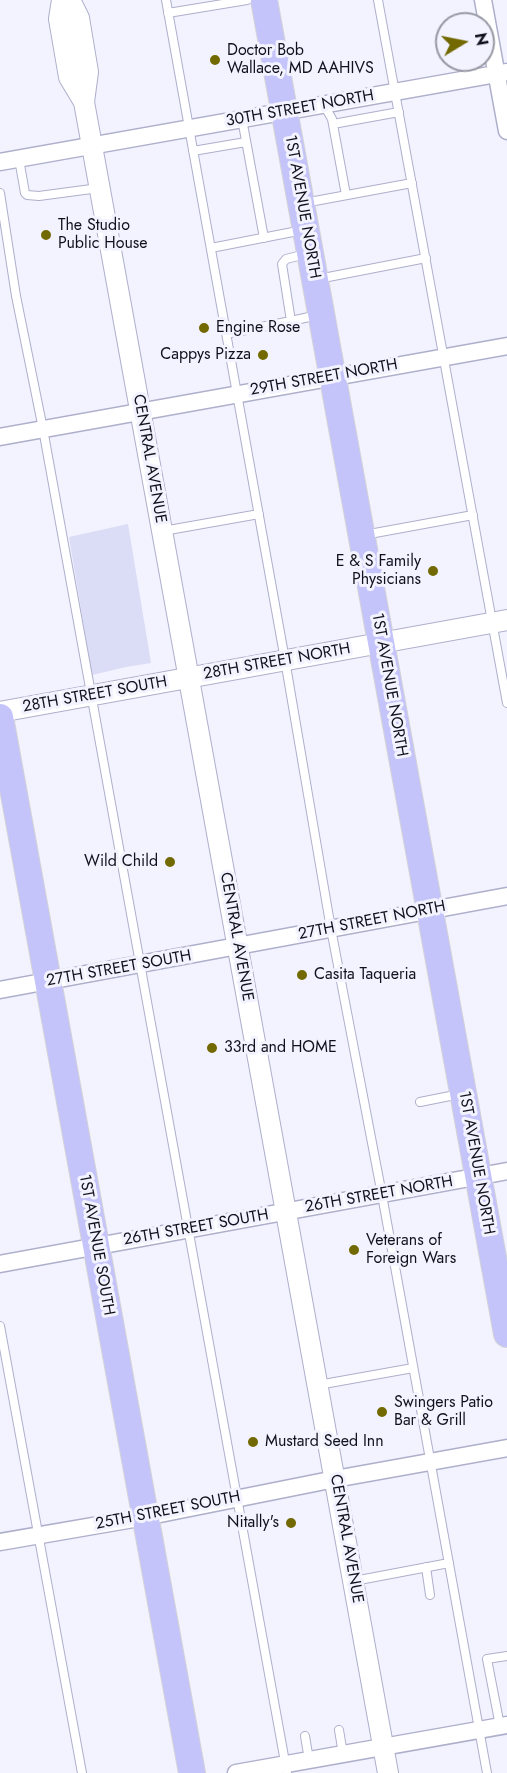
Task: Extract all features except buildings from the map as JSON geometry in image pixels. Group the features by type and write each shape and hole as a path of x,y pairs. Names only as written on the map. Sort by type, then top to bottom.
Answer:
{"main road":[{"name":"1ST AVENUE NORTH","path":"264,0 507,1334"},
{"name":"1ST AVENUE SOUTH","path":"0,717 192,1773"}],"street":[{"name":"CENTRAL AVENUE","path":"62,0 59,19 69,76 84,102 93,147 388,1773"},
{"name":"CENTRAL AVENUE","path":"70,0 79,18 88,72 84,102"},
{"path":"483,0 502,73 507,131"},
{"name":"30TH STREET NORTH","path":"0,162 502,73"},
{"name":"29TH STREET NORTH","path":"0,437 507,346"},
{"name":"28TH STREET NORTH","path":"189,678 500,622"},
{"name":"28TH STREET SOUTH","path":"0,712 189,678"},
{"name":"27TH STREET NORTH","path":"238,947 507,896"},
{"name":"27TH STREET SOUTH","path":"0,990 238,947"},
{"name":"26TH STREET NORTH","path":"286,1212 507,1171"},
{"name":"26TH STREET SOUTH","path":"0,1263 286,1212"},
{"name":"25TH STREET SOUTH","path":"0,1542 146,1517 335,1479 507,1448"},
{"path":"236,1773 286,1769 309,1760 504,1725"}],"lane":[{"path":"166,0 331,929 382,1195 487,1773"},
{"path":"168,14 247,0"},
{"path":"378,0 473,516 500,622 507,703"},
{"path":"324,105 333,124 346,195"},
{"path":"333,124 399,112"},
{"path":"242,119 264,238"},
{"path":"193,152 246,142"},
{"path":"19,159 27,195 39,196 100,188"},
{"path":"301,203 412,183"},
{"path":"0,193 16,296 43,429 286,1769"},
{"path":"211,248 264,238 308,241"},
{"path":"291,321 282,264 308,241"},
{"path":"315,280 426,258"},
{"path":"226,334 321,314"},
{"path":"162,531 259,514"},
{"path":"362,536 473,516"},
{"path":"420,1102 463,1093"},
{"path":"0,1326 82,1773"},
{"path":"318,1385 413,1368"},
{"path":"354,1581 448,1563"},
{"path":"426,1567 430,1594"},
{"path":"504,1725 487,1659 507,1656"},
{"path":"339,1730 343,1754"},
{"path":"305,1736 309,1760"}],"shaded area":[{"path":"128,524 151,663 92,675 69,537"}],"place":[{"name":"Doctor Bob Wallace, MD AAHIVS","path":"215,60"},
{"name":"The Studio Public House","path":"46,235"},
{"name":"Engine Rose","path":"204,328"},
{"name":"Cappys Pizza","path":"263,355"},
{"name":"E & S Family Physicians","path":"433,571"},
{"name":"Wild Child","path":"170,862"},
{"name":"Casita Taqueria","path":"302,975"},
{"name":"33rd and HOME","path":"212,1048"},
{"name":"Veterans of Foreign Wars","path":"354,1250"},
{"name":"Swingers Patio Bar & Grill","path":"382,1412"},
{"name":"Mustard Seed Inn","path":"253,1442"},
{"name":"Nitally's","path":"291,1523"}]}
